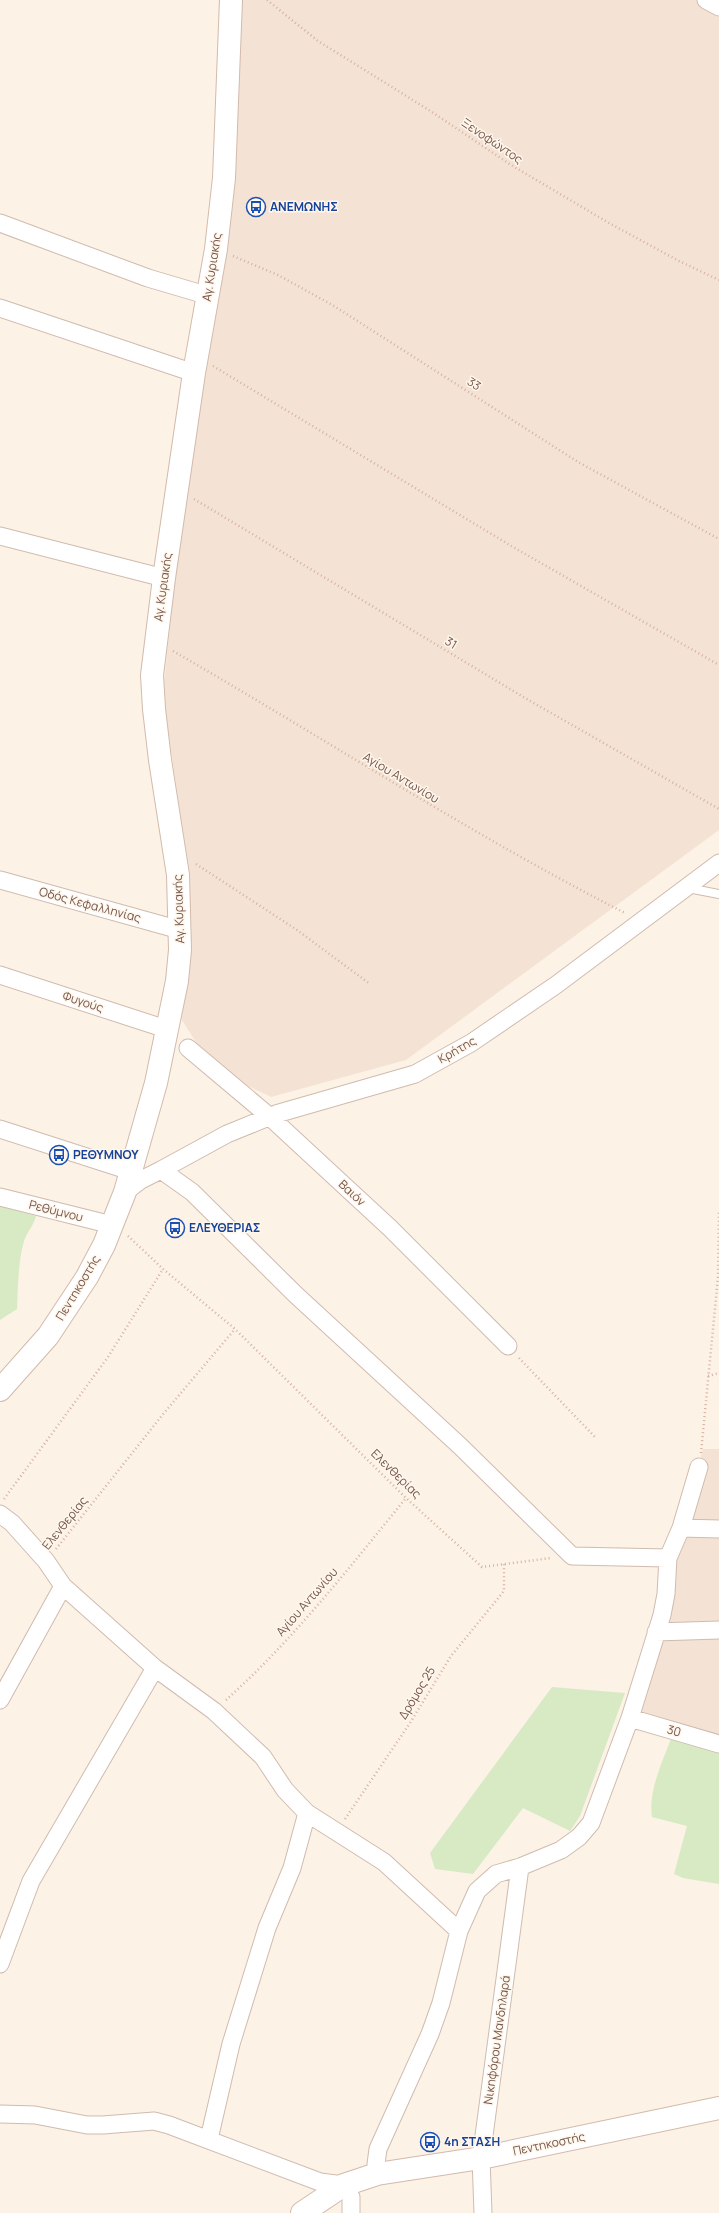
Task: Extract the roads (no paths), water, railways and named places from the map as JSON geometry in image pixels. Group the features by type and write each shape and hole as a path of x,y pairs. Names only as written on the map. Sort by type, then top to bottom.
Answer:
{"street":[{"name":"Αγ. Κυριακής","path":"130,1171 156,1083 177,981 180,930 176,858 166,803 154,709 152,675 155,641 195,366 209,296 216,249 224,178 231,0"},
{"path":"706,0 719,7"},
{"path":"0,223 148,278 209,296"},
{"path":"0,308 195,366"},
{"path":"0,536 164,578"},
{"name":"Κρήτης","path":"125,1192 141,1180 227,1134 270,1117 415,1074 471,1043 556,985 719,863"},
{"name":"Οδός Κεφαλληνίας","path":"0,880 180,930"},
{"name":"Φυγούς","path":"0,975 166,1029"},
{"name":"Βαιόν","path":"188,1048 270,1117 390,1228 508,1346"},
{"path":"0,1129 130,1171"},
{"path":"161,1170 192,1192 296,1295 460,1446 572,1556 668,1558"},
{"name":"Πεντηκοστής","path":"0,1390 48,1336 87,1277 112,1225 125,1192 130,1171"},
{"name":"Ρεθύμνου","path":"0,1197 112,1225"},
{"path":"377,2174 376,2164 378,2149 441,2003 459,1931 477,1891 496,1874 520,1867 561,1850 579,1837 591,1823 630,1718 666,1594 668,1558 681,1528 699,1467"},
{"path":"0,1514 12,1523 46,1561 63,1586 155,1668 214,1711 263,1757 285,1790 307,1812 384,1862 459,1931"},
{"path":"681,1528 719,1529"},
{"path":"0,1700 63,1586"},
{"path":"656,1632 719,1630"},
{"path":"0,1964 31,1881 155,1668"},
{"name":"30","path":"630,1718 719,1744"},
{"path":"209,2139 231,2044 267,1928 292,1868 307,1812"},
{"name":"Νικηφόρου Μανδηλαρά","path":"483,2213 481,2158 520,1867"},
{"name":"Πεντηκοστής","path":"302,2213 344,2186 377,2174 481,2158 719,2108"},
{"path":"0,2114 35,2115 87,2125 154,2121 209,2139 320,2182 344,2186 351,2196 351,2213"}],"lane":[{"path":"687,888 719,894"}],"place":[{"name":"ΑΝΕΜΩΝΗΣ","path":"256,207"},
{"name":"ΡΕΘΥΜΝΟΥ","path":"59,1155"},
{"name":"ΕΛΕΥΘΕΡΙΑΣ","path":"175,1228"},
{"name":"4η ΣΤΑΣΗ","path":"430,2142"}]}
